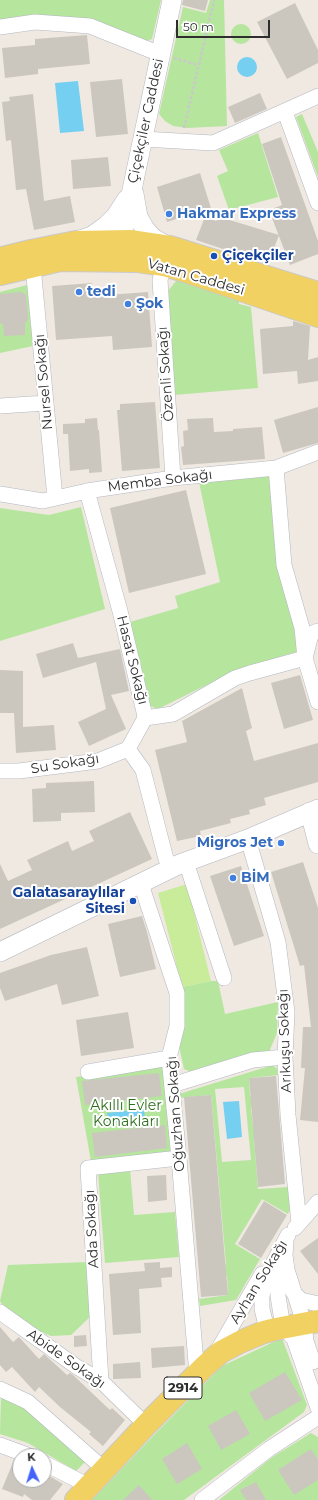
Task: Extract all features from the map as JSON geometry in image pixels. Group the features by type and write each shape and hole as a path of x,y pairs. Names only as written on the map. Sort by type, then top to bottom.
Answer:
{"main road":[{"name":"Vatan Caddesi","path":"0,274 60,260 120,251 130,241 318,316"},
{"name":"Vatan Caddesi","path":"0,259 76,242 120,251"},
{"name":"Vatan Caddesi","path":"167,256 318,293"},
{"name":"2914","path":"83,1493 146,1425 222,1352 252,1337 276,1329 311,1322"}],"street":[{"name":"Çiçekçiler Caddesi","path":"120,251 172,0"},
{"path":"0,27 35,22 90,26 160,54"},
{"path":"143,139 213,143 318,96"},
{"path":"285,112 318,203"},
{"path":"76,242 98,233 112,221 128,197 134,179"},
{"path":"134,179 135,202 141,223 167,256"},
{"name":"Özenli Sokağı","path":"167,256 160,280 173,478"},
{"name":"Nursel Sokağı","path":"33,266 55,498"},
{"path":"0,406 46,403"},
{"name":"Memba Sokağı","path":"0,494 43,501 87,491 173,478 276,468 318,452"},
{"path":"276,468 284,565 302,628 304,658 318,702"},
{"name":"Hasat Sokağı","path":"87,491 120,611 145,718 128,748"},
{"path":"304,658 311,634 318,631"},
{"path":"145,718 173,714 235,678 304,658"},
{"path":"128,748 143,770 166,859 180,865 224,978"},
{"name":"Su Sokağı","path":"0,771 19,771 98,761 128,748"},
{"path":"0,952 180,865 248,839 314,811 318,844"},
{"name":"Arıkuşu Sokağı","path":"248,839 278,942 287,1012 285,1057 288,1115 299,1223"},
{"name":"Oğuzhan Sokağı","path":"140,884 176,993 177,1026 169,1058 201,1371"},
{"path":"172,1085 253,1060 285,1057"},
{"path":"88,1072 169,1058"},
{"name":"Ada Sokağı","path":"101,1381 88,1168 179,1158"},
{"name":"Ayhan Sokağı","path":"201,1371 219,1348 267,1265 288,1235 318,1202"},
{"path":"288,1235 285,1249 286,1262 293,1291 311,1322 306,1341 318,1377"},
{"path":"288,1235 270,1269 265,1283 262,1296 262,1309 266,1324 272,1329 287,1332 294,1339 318,1408"},
{"path":"293,1291 301,1300 318,1304"},
{"name":"Abide Sokağı","path":"0,1312 77,1367 101,1381 146,1425"},
{"path":"0,1389 28,1402 105,1470"},
{"path":"202,1500 269,1449 318,1417"},
{"path":"0,1445 12,1449"},
{"path":"52,1469 83,1493"}],"path":[{"path":"180,142 214,0"},
{"path":"160,54 198,66"}],"green space":[{"path":"0,0 161,0 152,39 147,41 95,22 62,16 29,16 0,21"},
{"path":"210,0 224,0 227,126 187,128 173,126 165,121 159,114 183,7 206,13"},
{"path":"241,24 248,27 251,34 248,41 241,44 234,41 231,34 234,27"},
{"path":"302,114 318,152 318,177 296,117"},
{"path":"258,133 278,197 229,210 217,176 228,171 219,150"},
{"path":"180,276 239,294 239,304 251,307 258,388 174,395 168,291"},
{"path":"27,285 33,346 0,353 0,292"},
{"path":"269,474 272,481 277,564 299,646 296,652 239,669 158,709 150,706 130,622 178,608 175,596 220,582 199,482"},
{"path":"81,507 105,609 0,641 0,508 49,515"},
{"path":"187,884 211,981 182,987 158,893"},
{"path":"218,981 225,1014 278,1002 277,1033 269,1052 198,1075 184,1069 179,1046 182,987"},
{"path":"273,1065 278,1070 279,1075 249,1078 250,1096 261,1096 251,1108 253,1126 263,1125 254,1138 258,1189 288,1187 290,1210 288,1214 262,1199 235,1244 260,1259 236,1300 200,1306 199,1299 228,1295 227,1276 216,1265 226,1264 211,1095 180,1098 179,1094","holes":["244,1087 251,1160 222,1162 215,1089"]},
{"name":"Akıllı Evler Konakları","path":"166,1066 175,1152 91,1161 76,1077"},
{"path":"130,1169 134,1215 175,1212 179,1257 105,1263 98,1172"},
{"path":"89,1262 91,1316 71,1335 51,1336 25,1325 5,1309 0,1301 8,1265"},
{"path":"282,1338 307,1405 304,1412 184,1500 92,1500 222,1366"},
{"path":"1,1396 19,1404 85,1462 76,1471 52,1457 52,1448 37,1448 28,1443 0,1434"},
{"path":"311,1433 318,1437 318,1500 219,1500 271,1458"}],"water":[{"path":"247,57 254,60 257,67 254,74 247,77 240,74 237,67 240,60"},
{"path":"78,81 84,131 60,133 55,83"},
{"path":"239,1101 242,1137 227,1139 223,1102"},
{"path":"144,1109 145,1119 109,1123 107,1113"}],"building":[{"path":"183,0 208,0 205,11 182,5"},
{"path":"295,3 318,50 318,63 287,79 257,22"},
{"path":"87,35 90,64 38,69 38,74 5,78 2,48 35,45 35,39"},
{"path":"122,79 128,134 96,137 90,82"},
{"path":"260,93 267,109 235,123 228,107"},
{"path":"33,94 44,201 70,196 75,222 34,230 26,189 16,190 11,140 6,141 2,102 10,101 9,97"},
{"path":"281,137 318,241 318,254 290,265 269,210 282,205 262,144"},
{"path":"108,157 111,186 73,189 71,160"},
{"path":"200,173 215,221 223,218 279,235 268,264 196,240 208,209 167,222 157,187"},
{"path":"92,283 93,296 148,292 152,347 113,350 112,336 56,340 52,286"},
{"path":"21,292 26,295 28,320 25,323 25,335 4,336 3,324 0,323 0,294"},
{"path":"293,321 310,326 308,360 318,357 318,381 298,384 297,371 263,374 260,329 293,326"},
{"path":"155,402 160,468 122,471 117,410 120,410 120,404"},
{"path":"318,407 318,443 283,453 274,420"},
{"path":"97,418 102,472 89,473 89,469 70,471 68,434 63,434 63,424 85,423 85,419"},
{"path":"213,418 214,432 262,427 265,459 183,465 181,447 184,446 183,431 188,430 187,419"},
{"path":"186,490 206,574 129,593 110,508"},
{"path":"73,643 78,658 120,649 129,691 111,695 126,729 89,746 78,722 106,709 96,662 43,678 36,654"},
{"path":"0,670 23,671 23,727 54,725 56,750 16,753 14,713 0,713"},
{"path":"300,675 313,720 284,729 271,683"},
{"path":"242,688 252,728 246,731 254,761 318,743 318,782 264,798 266,805 249,810 250,814 230,819 231,823 200,831 201,836 177,841 155,750 187,742 182,721"},
{"path":"94,781 95,812 61,813 61,821 33,822 32,789 46,788 46,783"},
{"path":"130,812 152,859 0,929 0,864 8,881 32,870 27,860 68,841 72,851 94,841 89,831"},
{"path":"303,862 318,908 318,1122 300,1120 305,1068 301,1068 303,1027 311,1027 304,965 300,966 271,872"},
{"path":"241,866 264,936 234,946 210,876"},
{"path":"142,916 156,969 120,977 108,924"},
{"path":"87,947 99,996 62,1005 57,984 5,1001 0,988 0,973 51,955"},
{"path":"128,1012 134,1048 81,1056 76,1020"},
{"path":"159,1073 162,1096 85,1105 82,1081"},
{"path":"276,1076 285,1184 258,1187 249,1078"},
{"path":"211,1095 228,1295 201,1297 184,1097"},
{"path":"165,1125 167,1148 95,1157 92,1133"},
{"path":"166,1175 167,1200 148,1202 147,1176"},
{"path":"264,1201 287,1215 261,1258 238,1244"},
{"path":"318,1238 318,1274 300,1251"},
{"path":"160,1262 160,1268 172,1267 172,1277 161,1278 162,1287 139,1289 141,1333 113,1335 109,1274 145,1271 144,1263"},
{"path":"0,1327 13,1342 19,1337 39,1359 44,1354 67,1375 70,1373 73,1375 110,1410 112,1408 125,1420 103,1446 89,1434 91,1432 60,1407 39,1387 35,1392 12,1367 6,1372 0,1365"},
{"path":"86,1335 87,1346 74,1347 74,1336"},
{"path":"184,1346 185,1365 152,1368 151,1348"},
{"path":"140,1362 141,1378 113,1379 113,1364"},
{"path":"285,1372 302,1400 265,1421 249,1393"},
{"path":"236,1410 250,1434 221,1450 208,1426"},
{"path":"187,1443 202,1469 177,1484 162,1459"},
{"path":"311,1449 318,1460 318,1480 294,1495 278,1470"},
{"path":"12,1465 12,1488 52,1488 52,1478 63,1484 50,1500 32,1500 24,1494 23,1497 2,1489"},
{"path":"256,1482 266,1500 246,1500 240,1490"},
{"path":"139,1485 152,1500 123,1500"}],"place":[{"name":"Hakmar Express","path":"169,214"},
{"name":"Çiçekçiler","path":"214,256"},
{"name":"tedi","path":"79,292"},
{"name":"Şok","path":"128,304"},
{"name":"Migros Jet","path":"281,843"},
{"name":"BİM","path":"233,878"},
{"name":"Galatasaraylılar Sitesi","path":"133,901"}]}
